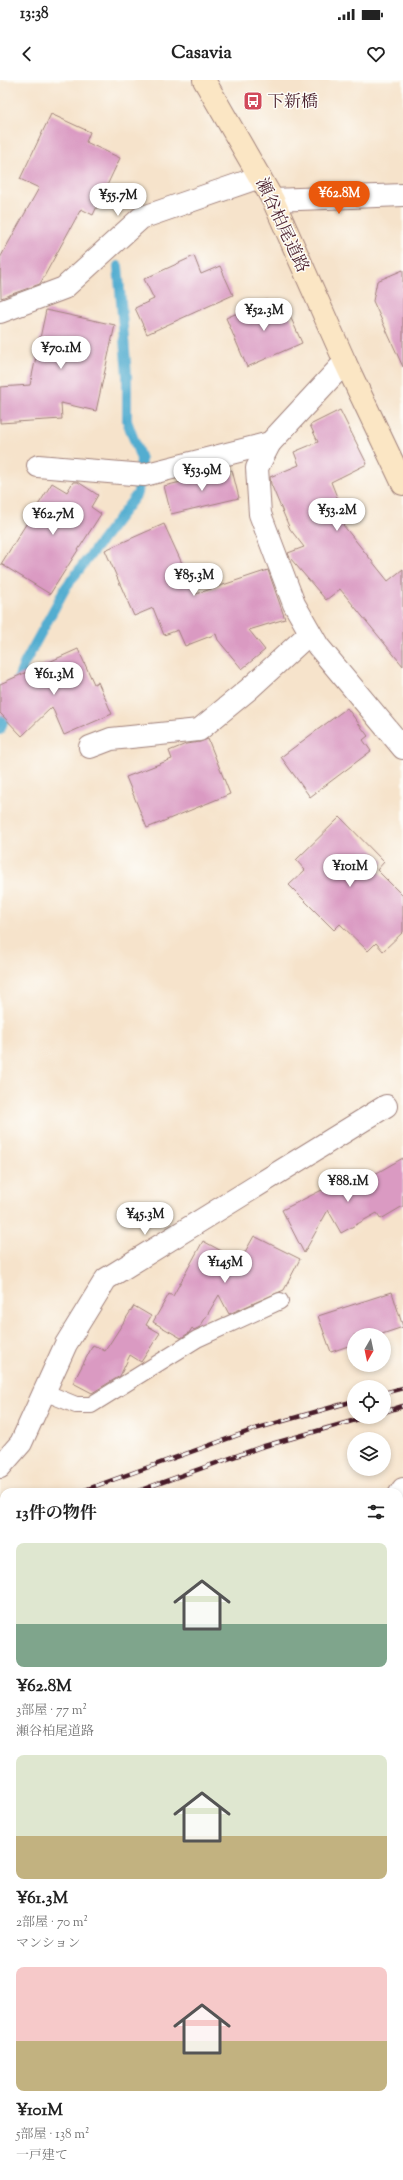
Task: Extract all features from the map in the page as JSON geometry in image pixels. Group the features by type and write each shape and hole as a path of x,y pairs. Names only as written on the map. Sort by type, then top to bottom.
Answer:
{"main road":[{"name":"瀬谷柏尾道路","path":"204,80 273,200 345,362 403,484"}],"street":[{"path":"0,312 64,288 141,218 260,177"},
{"path":"273,200 403,195"},
{"path":"345,362 270,442 257,468 260,514 294,604 310,633 318,646 403,748"},
{"path":"38,466 144,475 270,442"},
{"path":"90,748 112,739 199,730 249,689 310,633"},
{"path":"0,1467 21,1443 66,1344 106,1279 386,1106"}],"lane":[{"path":"44,1392 76,1405 91,1405 197,1339 280,1301"}],"building":[{"path":"51,114 90,132 86,142 120,158 93,215 81,209 40,284 1,298 0,258 39,188 20,179"},
{"path":"194,256 201,274 220,266 233,295 147,334 135,308 154,299 144,279"},
{"path":"403,270 403,367 373,301 377,281"},
{"path":"267,300 270,306 283,300 302,343 247,367 226,318"},
{"path":"46,310 115,325 96,411 61,403 62,419 0,423 0,387 30,385"},
{"path":"340,410 367,464 331,482 347,522 343,525 388,581 403,569 403,666 340,589 326,600 290,558 288,553 304,547 290,529 271,484 270,477 299,465 294,452 318,442 310,425"},
{"path":"232,470 239,498 171,514 164,486"},
{"path":"73,482 78,482 98,495 91,507 101,514 50,594 1,564 52,483 67,492"},
{"path":"164,524 196,594 268,570 285,619 249,630 265,650 242,669 218,640 216,634 185,646 178,630 164,635 153,608 134,616 105,550"},
{"path":"78,649 94,684 98,682 112,714 64,735 52,707 22,736 0,713 0,684"},
{"path":"347,708 368,736 363,740 371,751 310,797 281,757"},
{"path":"208,739 230,794 147,828 126,777 172,759 169,751 186,744"},
{"path":"340,817 384,862 377,870 403,896 403,932 383,951 376,943 368,951 340,924 334,930 289,885 305,870 296,860"},
{"path":"403,1158 403,1206 381,1219 377,1213 341,1233 328,1210 304,1253 282,1210 324,1189 322,1186 347,1173 354,1186"},
{"path":"254,1236 300,1259 284,1290 229,1314 219,1295 200,1327 194,1330 192,1328 189,1333 181,1338 153,1322 169,1294 173,1296 203,1241 240,1261"},
{"path":"392,1292 403,1327 391,1331 391,1328 347,1328 347,1346 331,1352 318,1316"},
{"path":"134,1306 151,1316 146,1325 160,1333 141,1362 130,1355 120,1376 92,1393 73,1383 93,1345 105,1351"}],"waterway":[{"path":"15,687 24,664 66,587 138,493 141,459 127,421 127,375 118,266"},
{"path":"0,730 9,706"}],"railway":[{"path":"391,1391 403,1388"},
{"path":"90,1488 255,1429 347,1403"},
{"path":"391,1410 403,1406"},
{"path":"146,1488 261,1447 347,1422"}],"place":[{"name":"下新橋","path":"253,101"}]}
